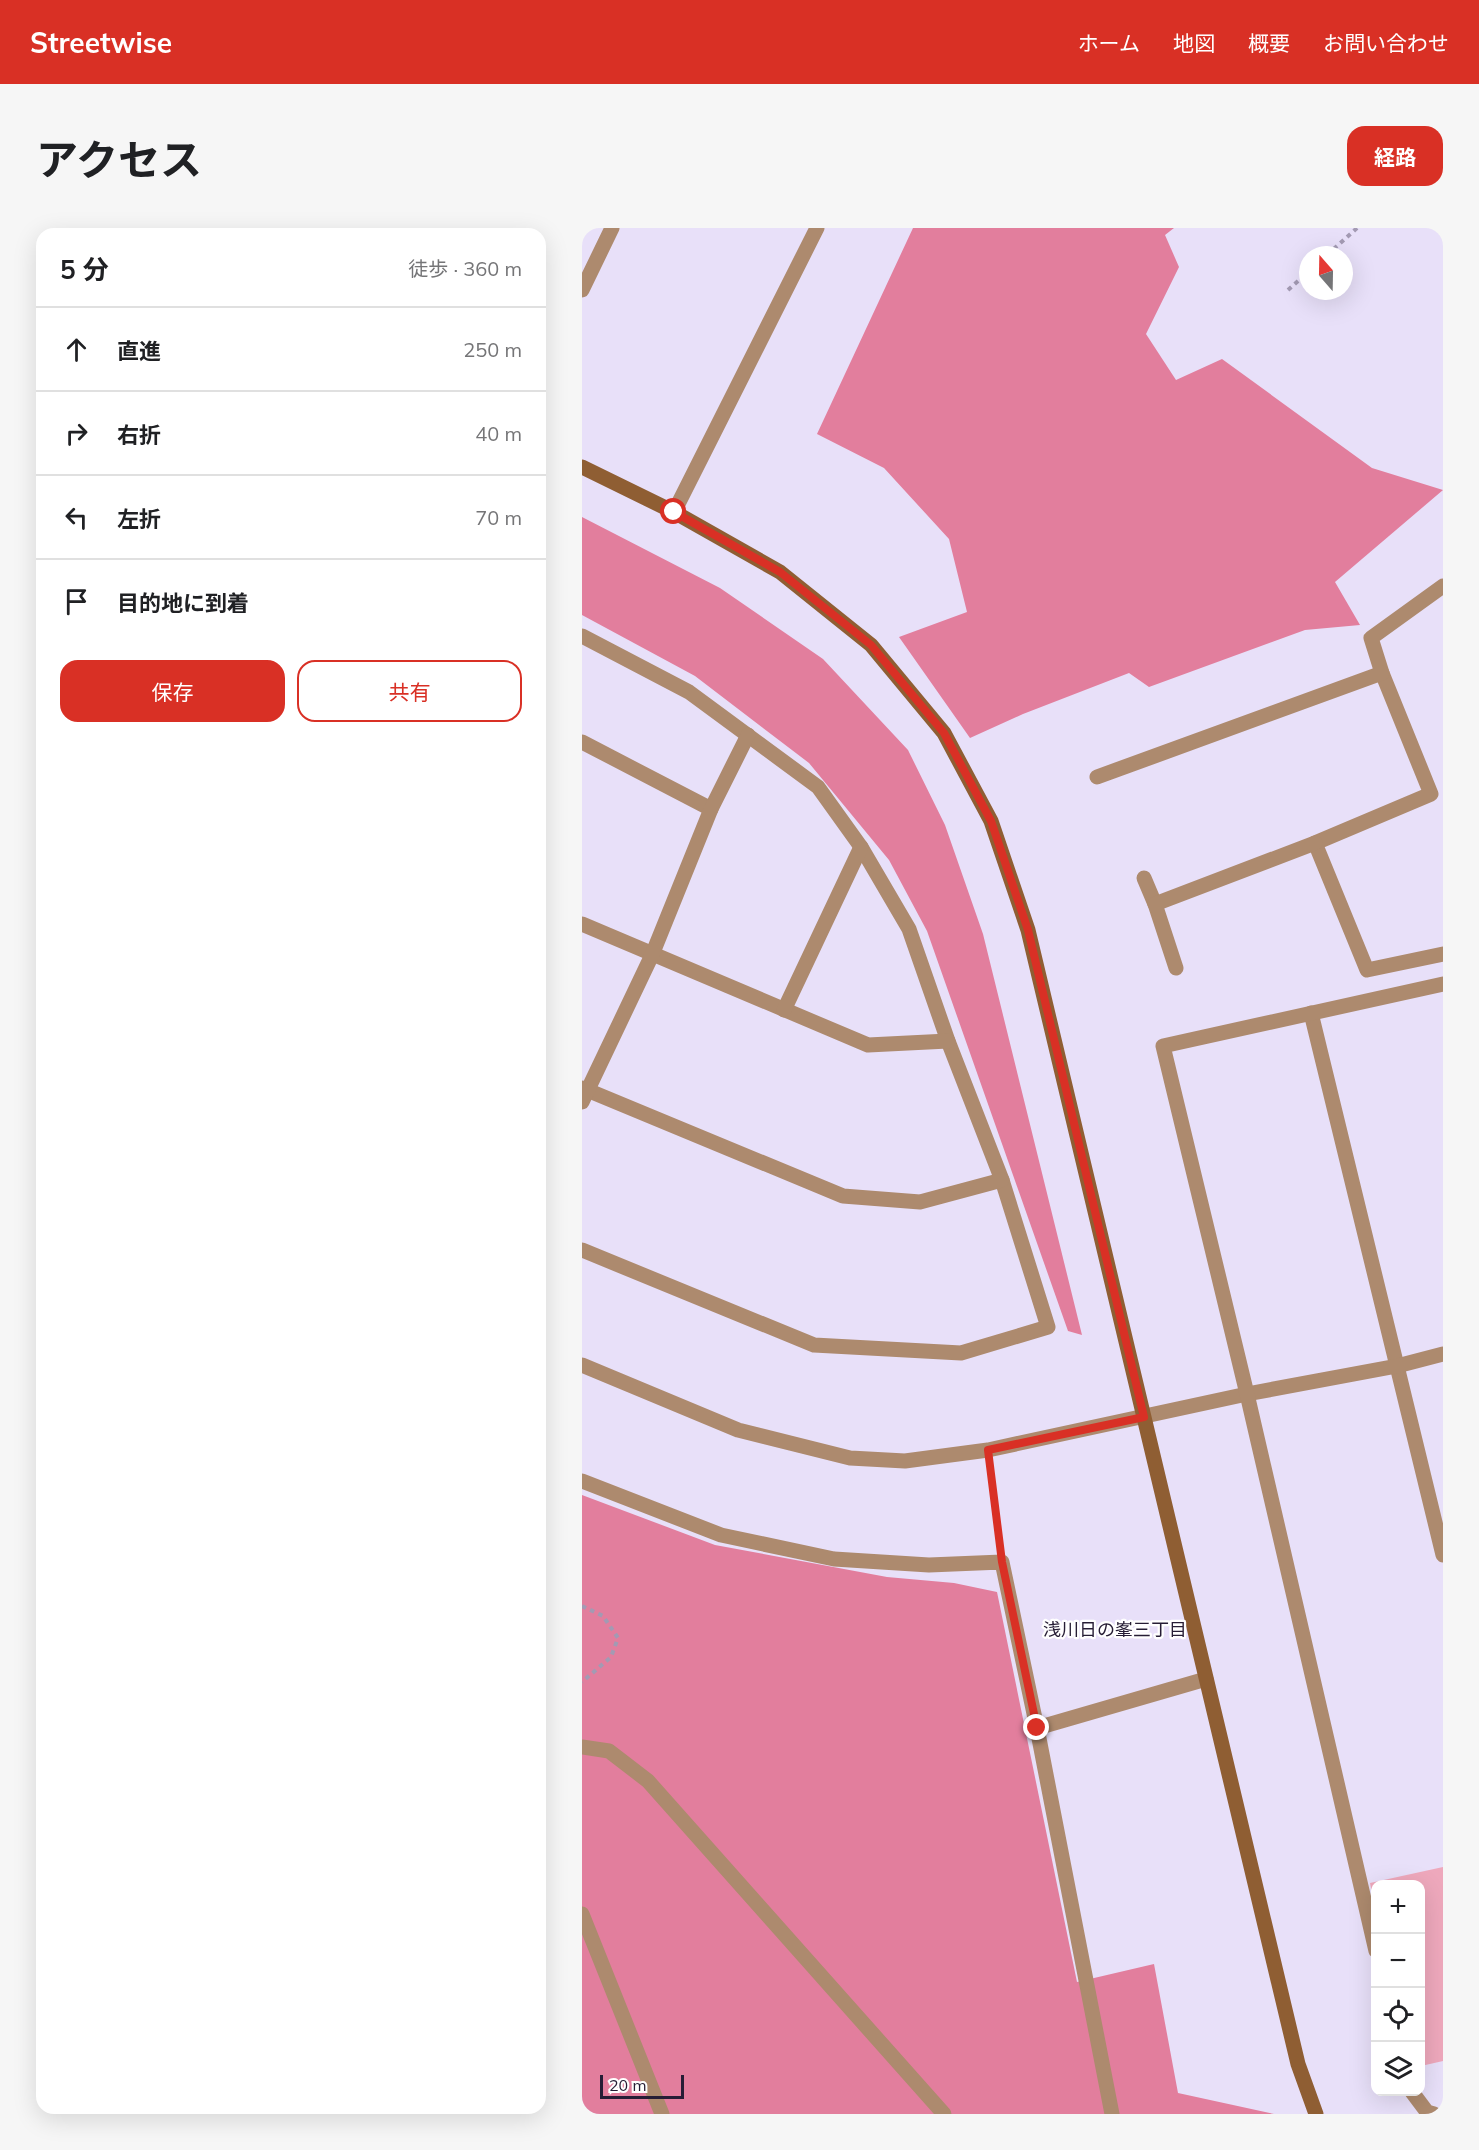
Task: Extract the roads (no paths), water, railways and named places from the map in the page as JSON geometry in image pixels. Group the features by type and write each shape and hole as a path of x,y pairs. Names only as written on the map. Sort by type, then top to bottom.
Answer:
{"street":[{"path":"582,290 612,228"},
{"path":"674,512 817,228"},
{"path":"582,467 674,512 780,572 871,645 944,733 991,821 1028,930 1298,2064 1316,2114"},
{"path":"1155,904 1315,843 1431,794 1382,673 1371,638 1443,586"},
{"path":"582,636 689,692 748,735 818,788 861,847 909,929 948,1041 1002,1180 1048,1327 961,1353 814,1345 582,1250"},
{"path":"1097,777 1382,673"},
{"path":"748,735 711,809 652,955 584,1093 843,1196 920,1202 1002,1180"},
{"path":"582,742 711,809"},
{"path":"1315,843 1367,970 1443,954"},
{"path":"784,1010 861,847"},
{"path":"1144,878 1176,968"},
{"path":"582,924 868,1045 948,1041"},
{"path":"1372,1934 1163,1046 1443,984"},
{"path":"1311,1012 1443,1555"},
{"path":"582,1365 738,1430 850,1458 906,1461 988,1450 1246,1394 1397,1366 1443,1354"},
{"path":"582,1481 721,1535 834,1559 929,1565 1002,1562 1037,1728 1112,2114"},
{"path":"1037,1728 1206,1679"},
{"path":"582,1747 609,1751 648,1781 944,2114"},
{"path":"582,1914 662,2114"},
{"path":"1416,2096 1427,2112 1434,2114"}],"district":[{"name":"浅川日の峯三丁目","path":"1115,1630"}]}
